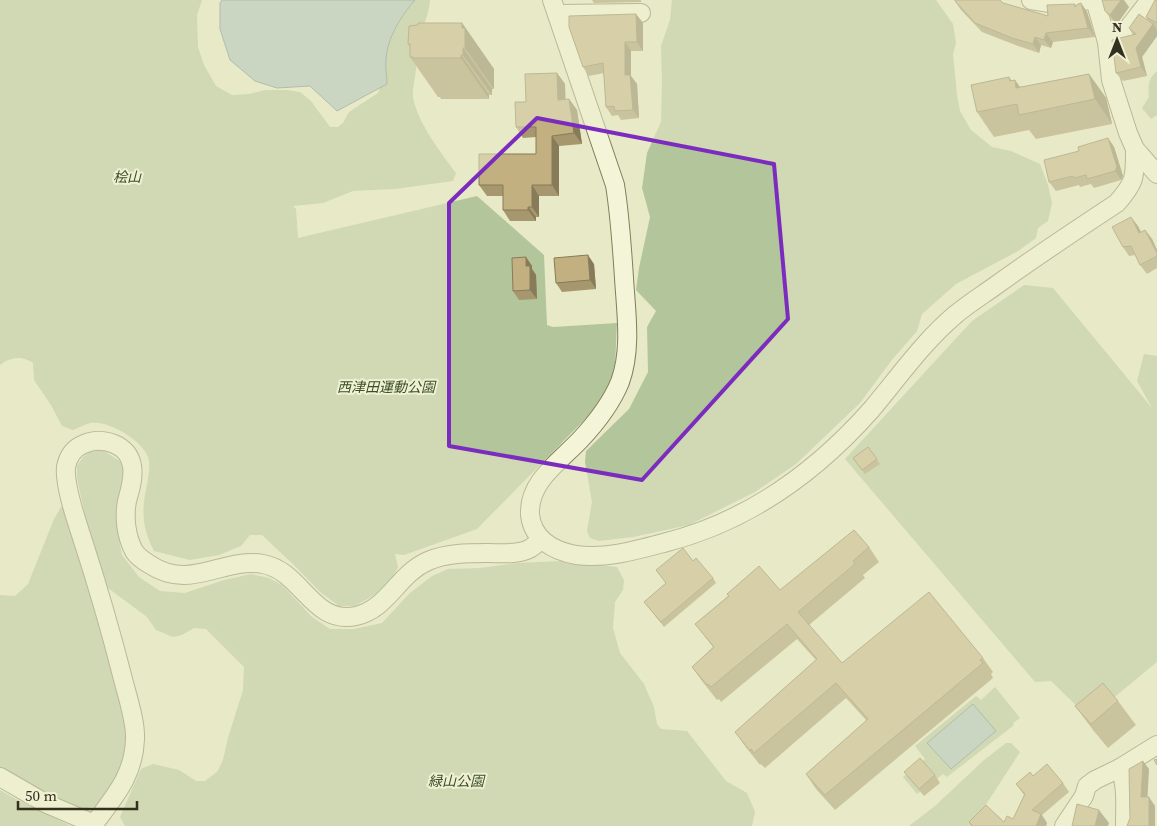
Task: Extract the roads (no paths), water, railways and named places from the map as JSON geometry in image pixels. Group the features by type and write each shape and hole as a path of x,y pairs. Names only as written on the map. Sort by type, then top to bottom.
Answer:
{"street":[{"path":"641,14 555,7 616,185 627,322 624,368 612,400 597,420 546,474 536,487 530,502 532,522 541,540 551,548 564,553 582,556 619,554 640,550 700,533 751,510 786,488 843,439 954,316 1027,262 1117,203 1128,191 1135,176 1135,149 1111,80 1107,42 1095,0 1050,3 1031,0"},
{"path":"1107,42 1126,31 1150,0"},
{"path":"1135,149 1157,174"},
{"path":"0,777 45,803 94,825 123,786 133,761 136,736 106,610 72,500 66,474 70,455 76,448 95,441 111,442 120,447 130,458 132,474 126,512 127,531 135,552 157,570 169,575 193,576 251,563 266,565 281,570 322,610 330,615 356,616 370,611 383,602 394,587 406,576 429,560 470,553 518,552 529,549 541,540"},
{"path":"1064,826 1084,796 1087,786 1157,745"},
{"path":"1120,768 1125,790 1125,826"}],"park label":[{"name":"桧山","path":"127,177"},
{"name":"西津田運動公園","path":"386,387"},
{"name":"緑山公園","path":"456,781"}]}
